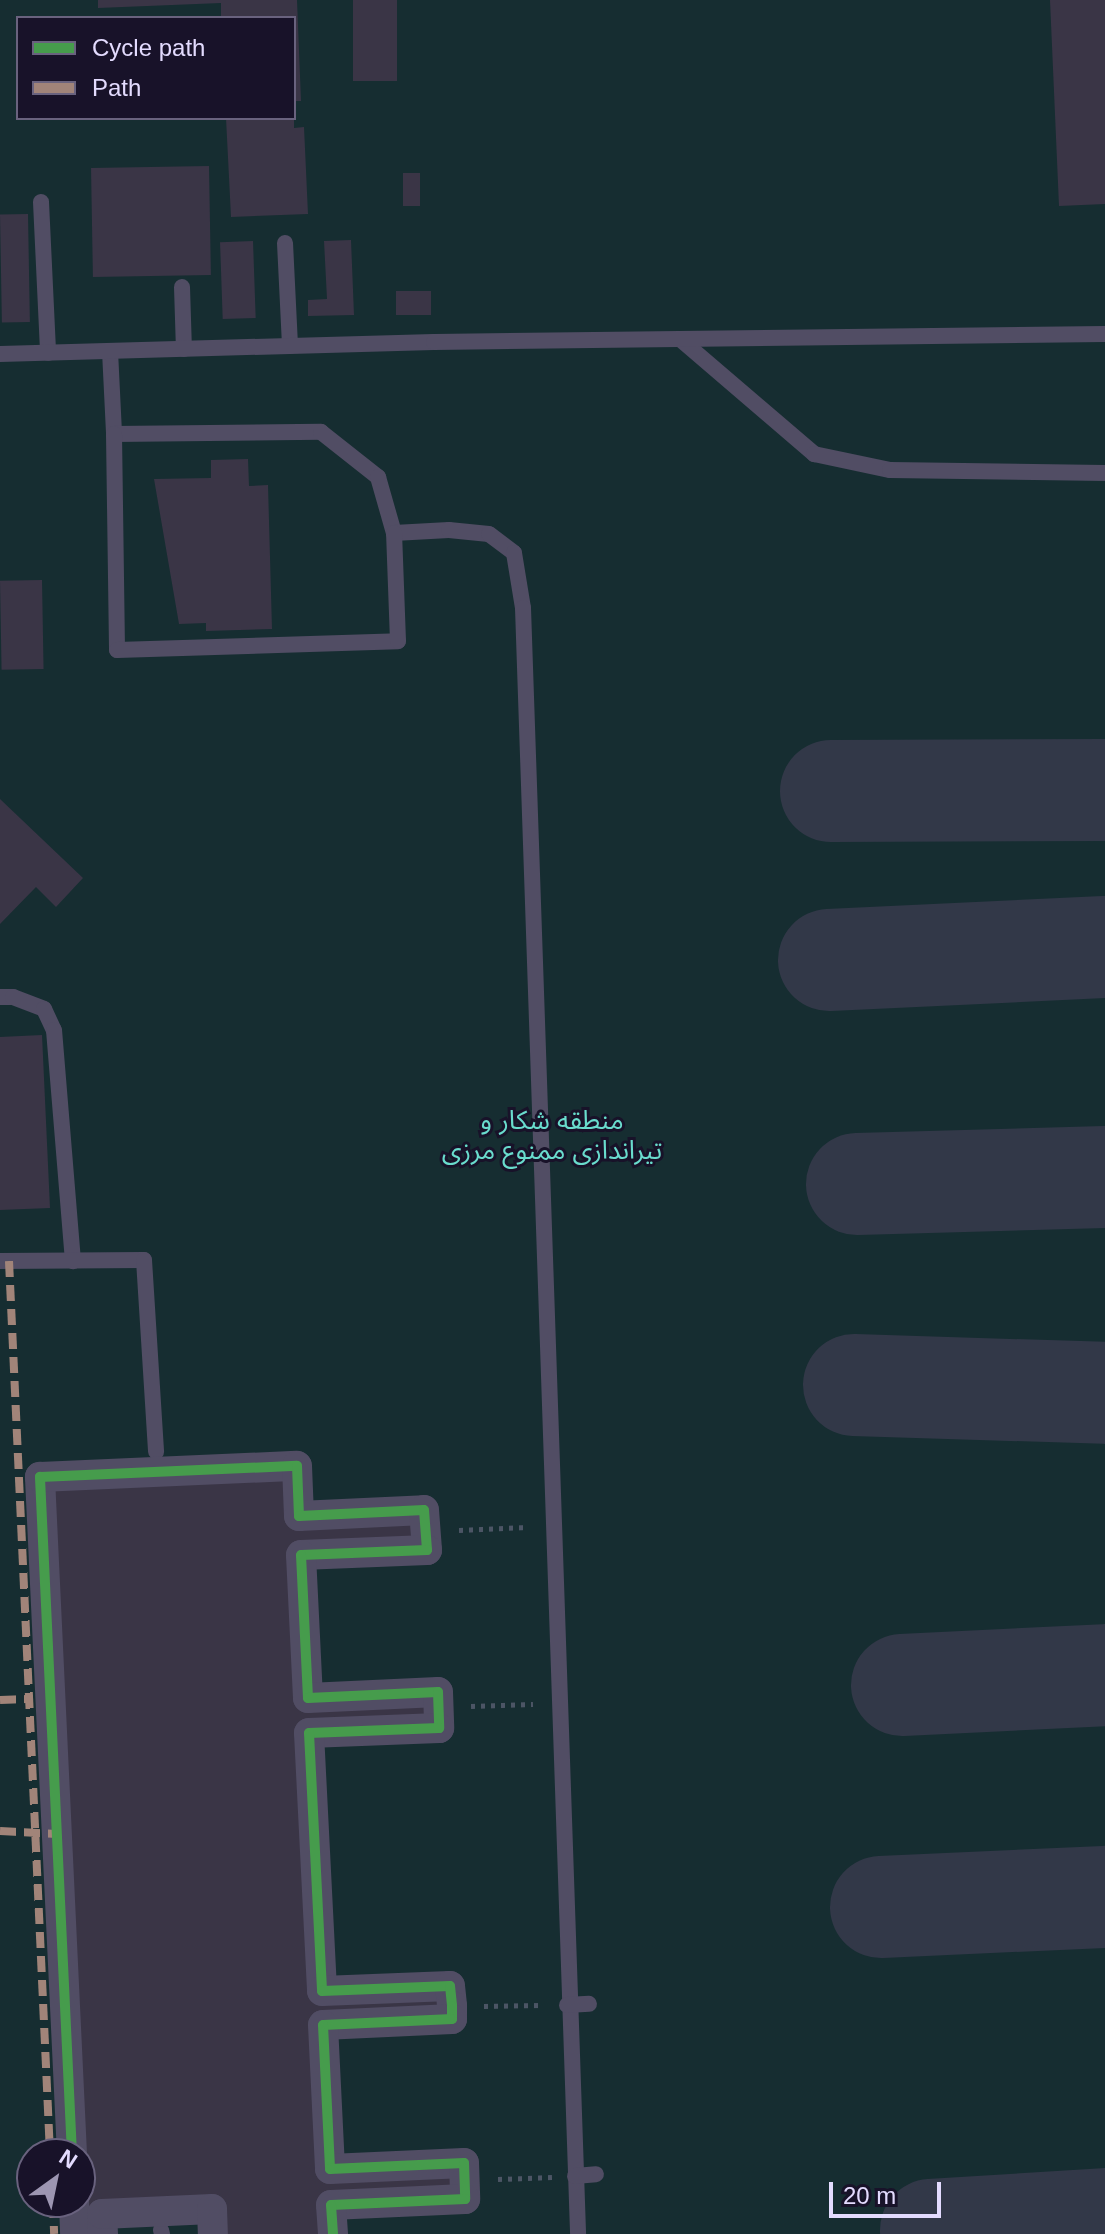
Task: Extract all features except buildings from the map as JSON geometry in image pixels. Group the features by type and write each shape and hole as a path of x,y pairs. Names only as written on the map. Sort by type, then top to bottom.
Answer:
{"street":[{"path":"71,2138 40,1477 297,1466 299,1516 424,1510 427,1550 301,1555 308,1698 438,1692 439,1728 309,1733 322,1991 450,1986 452,2006 452,2019 323,2025 330,2169 464,2163 465,2199 331,2205 333,2234"},
{"path":"103,2234 102,2214 212,2209 213,2234"}],"lane":[{"path":"41,202 48,353"},
{"path":"285,243 290,346"},
{"path":"182,287 184,349"},
{"path":"0,354 290,346 1105,334"},
{"path":"680,339 814,454 890,470 1105,473"},
{"path":"110,351 117,650 398,641 394,533 378,477 321,432 114,434"},
{"path":"394,533 449,530 489,534 514,553 523,608 561,1525 558,1703 578,2234"},
{"path":"0,997 13,997 44,1009 54,1030 73,1261"},
{"path":"0,1261 144,1260 156,1452"},
{"path":"558,1703 577,1703"},
{"path":"567,2005 589,2004"},
{"path":"575,2176 596,2174"}],"path":[{"path":"426,1531 561,1525"},
{"path":"438,1707 558,1703"},
{"path":"452,2006 567,2005"},
{"path":"465,2180 575,2176"}],"green space":[{"name":"منطقه شکار و تیراندازی ممنوع مرزی","path":"0,0 1105,0 1105,2234 0,2234"}],"taxiway":[{"path":"831,791 1105,790"},
{"path":"829,960 1105,947"},
{"path":"857,1184 1105,1177"},
{"path":"854,1385 1105,1393"},
{"path":"902,1685 1105,1675"},
{"path":"881,1907 1105,1897"},
{"path":"931,2230 1105,2219"}],"marked path":[{"path":"9,1261 49,2138"},
{"path":"0,1700 27,1699"},
{"path":"0,1831 57,1834"},
{"path":"54,2218 54,2234"}],"cycle path":[{"path":"71,2138 40,1477 297,1466 299,1516 424,1510 427,1550 301,1555 308,1698 438,1692 439,1728 309,1733 322,1991 450,1986 452,2006 452,2019 323,2025 330,2169 464,2163 465,2199 331,2205 333,2234"}]}
